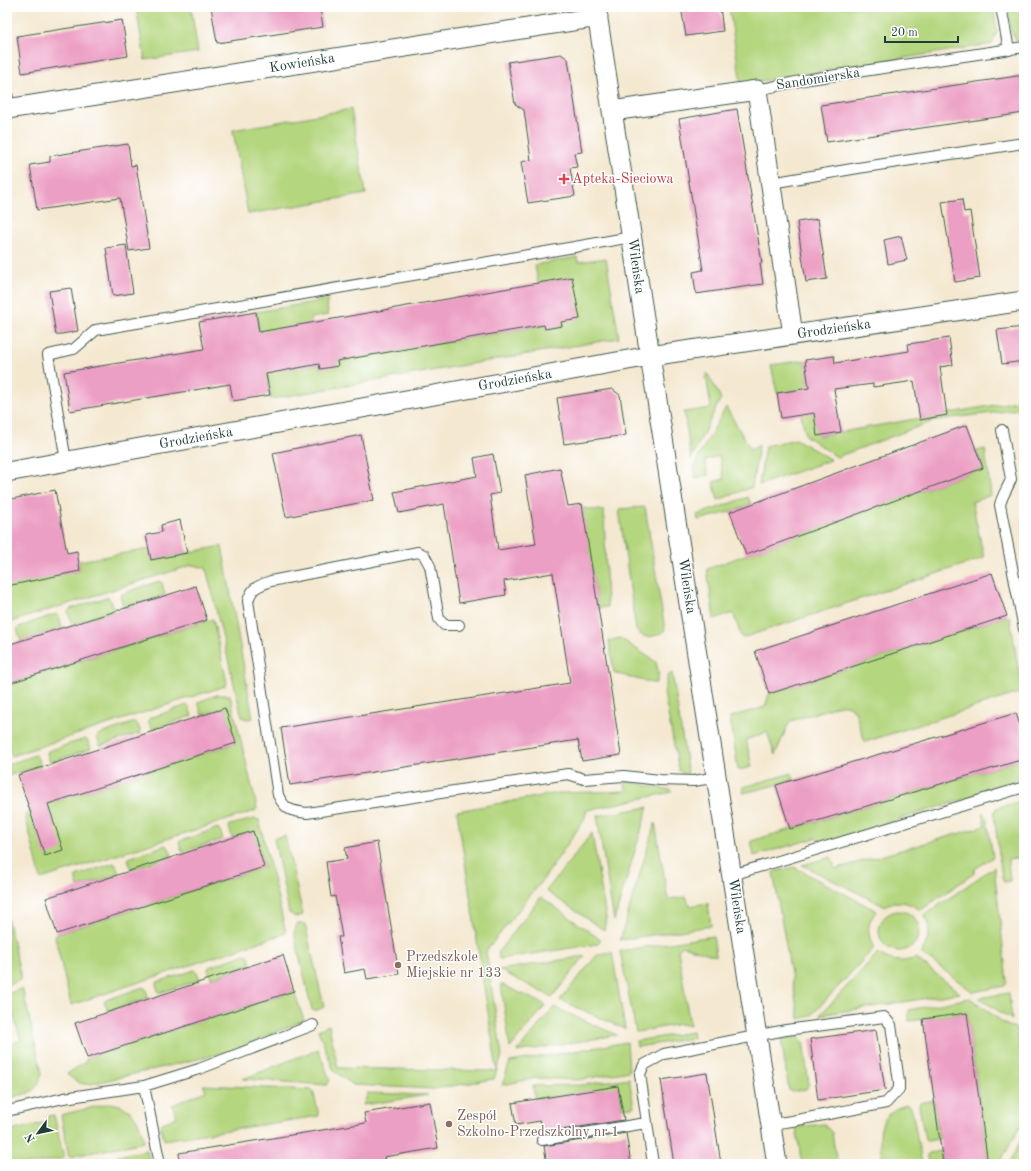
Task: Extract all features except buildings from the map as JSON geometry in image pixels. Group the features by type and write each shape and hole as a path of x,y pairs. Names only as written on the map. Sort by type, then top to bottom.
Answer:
{"street":[{"name":"Kowieńska","path":"8,104 597,12"},
{"name":"Wileńska","path":"597,12 777,1164"},
{"name":"Sandomierska","path":"612,110 757,90"},
{"path":"757,90 793,335"},
{"name":"Grodzieńska","path":"7,472 650,356 1024,301"}],"lane":[{"path":"1001,7 1009,50"},
{"name":"Sandomierska","path":"757,90 810,79 1024,47"},
{"path":"771,183 858,168 1024,144"},
{"path":"66,461 48,355 74,349 96,330 632,237"},
{"path":"1002,430 1011,479 1001,498 1000,505 1024,629"},
{"path":"459,625 444,625 439,620 430,566 424,555 418,552 271,581 255,587 251,592 248,601 278,795 282,804 288,809 296,812 307,813 568,774 584,779 624,776 660,780 694,781 717,777"},
{"path":"732,875 1024,787"},
{"path":"653,1164 640,1074 644,1065 664,1054 806,1027 884,1017 891,1025 899,1089 892,1098 886,1103 771,1124"},
{"path":"7,1111 64,1098 144,1086 199,1069 313,1025"},
{"path":"144,1086 160,1164"},
{"path":"542,1140 646,1123"}],"green space":[{"path":"136,7 191,7 198,52 145,60"},
{"path":"729,7 993,7 997,32 992,44 741,84"},
{"path":"1008,7 1024,7 1024,41 1018,42 1010,30"},
{"path":"351,109 366,194 248,214 233,130"},
{"path":"577,257 578,262 606,258 619,338 271,399 256,312 327,300 328,315 310,318 311,323 294,326 301,367 319,364 320,369 337,361 544,325 545,329 562,326 561,322 572,277 538,283 535,265"},
{"path":"805,360 818,436 1024,400 1024,408 936,420 837,457 806,436 797,390 777,393 771,365"},
{"path":"707,373 721,398 691,459 684,412 711,408 707,381 705,379"},
{"path":"726,407 751,450 759,445 752,487 718,500 713,482 724,479 719,456 705,460 708,475 696,478 694,465"},
{"path":"796,439 831,460 759,485 765,446"},
{"path":"985,449 991,495 972,502 984,558 742,638 733,613 714,619 707,569 983,468 977,451"},
{"path":"748,497 751,504 730,512 698,520 697,515"},
{"path":"645,507 665,630 650,637 643,636 636,630 619,509"},
{"path":"582,508 604,511 607,607 598,608"},
{"path":"222,546 253,718 247,719 242,717 206,568 192,565 7,623 7,585 80,571 79,561 149,549 151,560"},
{"path":"159,581 162,583 165,595 124,608 120,596 122,594"},
{"path":"107,597 110,599 114,611 72,624 68,612 70,609"},
{"path":"56,614 59,616 62,628 21,641 17,629 19,627"},
{"path":"1007,616 1010,617 1022,692 865,742 855,711 849,706 840,705 791,721 775,755 767,732 746,740 752,767 738,770 730,717 765,707 769,694"},
{"path":"213,619 227,683 225,686 11,756 7,734 7,684"},
{"path":"620,638 656,662 658,675 656,683 614,673 609,641"},
{"path":"672,673 688,773 684,774 679,771 664,693 668,676"},
{"path":"217,695 230,695 257,808 255,811 41,879 25,815 29,810 236,743 225,708 202,715 198,702"},
{"path":"187,705 192,716 152,729 148,720 150,718"},
{"path":"135,722 141,733 100,746 97,737 98,735"},
{"path":"85,739 88,741 91,749 50,762 47,753 48,751"},
{"path":"35,755 41,766 7,776 7,765"},
{"path":"1024,759 1023,778 978,795 822,843 816,838 754,856 751,841"},
{"path":"792,773 794,779 743,793 744,787"},
{"path":"625,781 671,790 672,792 587,810 584,820 545,877 486,951 502,1056 497,1071 457,811 558,793 626,791"},
{"path":"1020,801 1024,804 1024,857 1008,859 1010,881 1004,882 1002,878 994,815 996,808"},
{"path":"648,807 614,921 597,816"},
{"path":"982,812 987,819 993,857 975,869 973,874 921,910 903,902 884,906 802,865 831,857 835,869 985,826"},
{"path":"255,819 259,820 286,933 71,1005 55,937 57,934 264,867 253,831 232,838 229,827 230,825"},
{"path":"655,823 668,899 686,897 690,906 708,903 711,926 620,940"},
{"path":"218,828 223,839 182,852 179,843 180,841"},
{"path":"592,833 606,918 604,930 546,891"},
{"path":"285,836 303,915 296,917 289,913 274,838"},
{"path":"166,845 172,856 131,869 128,860 129,858"},
{"path":"114,863 119,874 78,887 76,876"},
{"path":"794,867 877,911 873,915 869,924 870,938 874,948 811,1016 799,1019 773,872"},
{"path":"994,867 1007,981 1004,986 973,992 921,953 929,935 925,915"},
{"path":"541,897 601,940 597,944 499,959 498,952"},
{"path":"903,911 910,914 916,920 919,931 918,939 910,948 903,951 895,951 888,948 880,939 879,927 882,920 891,912"},
{"path":"7,916 21,977 19,981 7,985"},
{"path":"297,924 305,924 324,1007 315,1011 312,1010 294,933"},
{"path":"713,936 716,956 683,946 678,950 690,1026 680,1024 636,1032 620,951"},
{"path":"612,952 625,1029 560,1000 598,954"},
{"path":"878,953 896,961 906,961 916,958 960,993 820,1015"},
{"path":"246,954 249,956 251,965 211,978 208,969 209,967"},
{"path":"585,956 552,997 499,970"},
{"path":"195,970 200,980 159,993 156,984 157,982"},
{"path":"501,984 546,1005 510,1048"},
{"path":"143,987 146,989 148,998 108,1011 104,1002 106,1000"},
{"path":"21,989 23,991 42,1073 34,1090 25,1094 7,1098 7,1045 21,1040 10,1005 7,1006 7,994"},
{"path":"294,991 304,1020 232,1051 91,1084 78,1082 67,1074 85,1062 87,1058"},
{"path":"1009,993 1012,1020 979,998"},
{"path":"970,998 1008,1026 1016,1028 1024,1069 1024,1120 999,1164 988,1164 967,1013 909,1021 909,1010"},
{"path":"554,1007 617,1035 517,1052"},
{"path":"329,1025 338,1068 497,1071 494,1079 434,1089 353,1085 334,1071 318,1030"},
{"path":"692,1032 693,1038 637,1047 636,1041"},
{"path":"798,1036 803,1041 809,1085 806,1089 792,1092 789,1090 781,1039"},
{"path":"627,1042 629,1071 578,1080 537,1078 502,1085 510,1062"},
{"path":"318,1049 330,1080 327,1085 243,1079"},
{"path":"629,1078 634,1107 622,1108 618,1087 535,1100 533,1086 581,1085"},
{"path":"203,1085 313,1090 319,1116 164,1140 160,1124 177,1117 172,1105 206,1091"},
{"path":"367,1093 428,1095 363,1105"},
{"path":"934,1100 939,1139 927,1141 925,1140 919,1106 920,1103"},
{"path":"111,1103 125,1108 135,1116 144,1142 69,1157 61,1115"},
{"path":"906,1105 910,1106 912,1110 922,1164 883,1164 880,1145 881,1128 888,1114"},
{"path":"54,1115 64,1158 33,1164 7,1164 7,1132 47,1122 47,1116"},
{"path":"824,1124 832,1133 837,1164 802,1164 796,1127"},
{"path":"1024,1135 1024,1164 1008,1164 1010,1161"},
{"path":"147,1150 150,1164 120,1164 118,1156"},
{"path":"941,1151 943,1164 928,1164 927,1155 929,1153"}],"place":[{"name":"Apteka-Sieciowa","path":"564,179"},
{"name":"Przedszkole Miejskie nr 133","path":"398,965"},
{"name":"Zespół Szkolno-Przedszkolny nr 1","path":"449,1124"}]}
